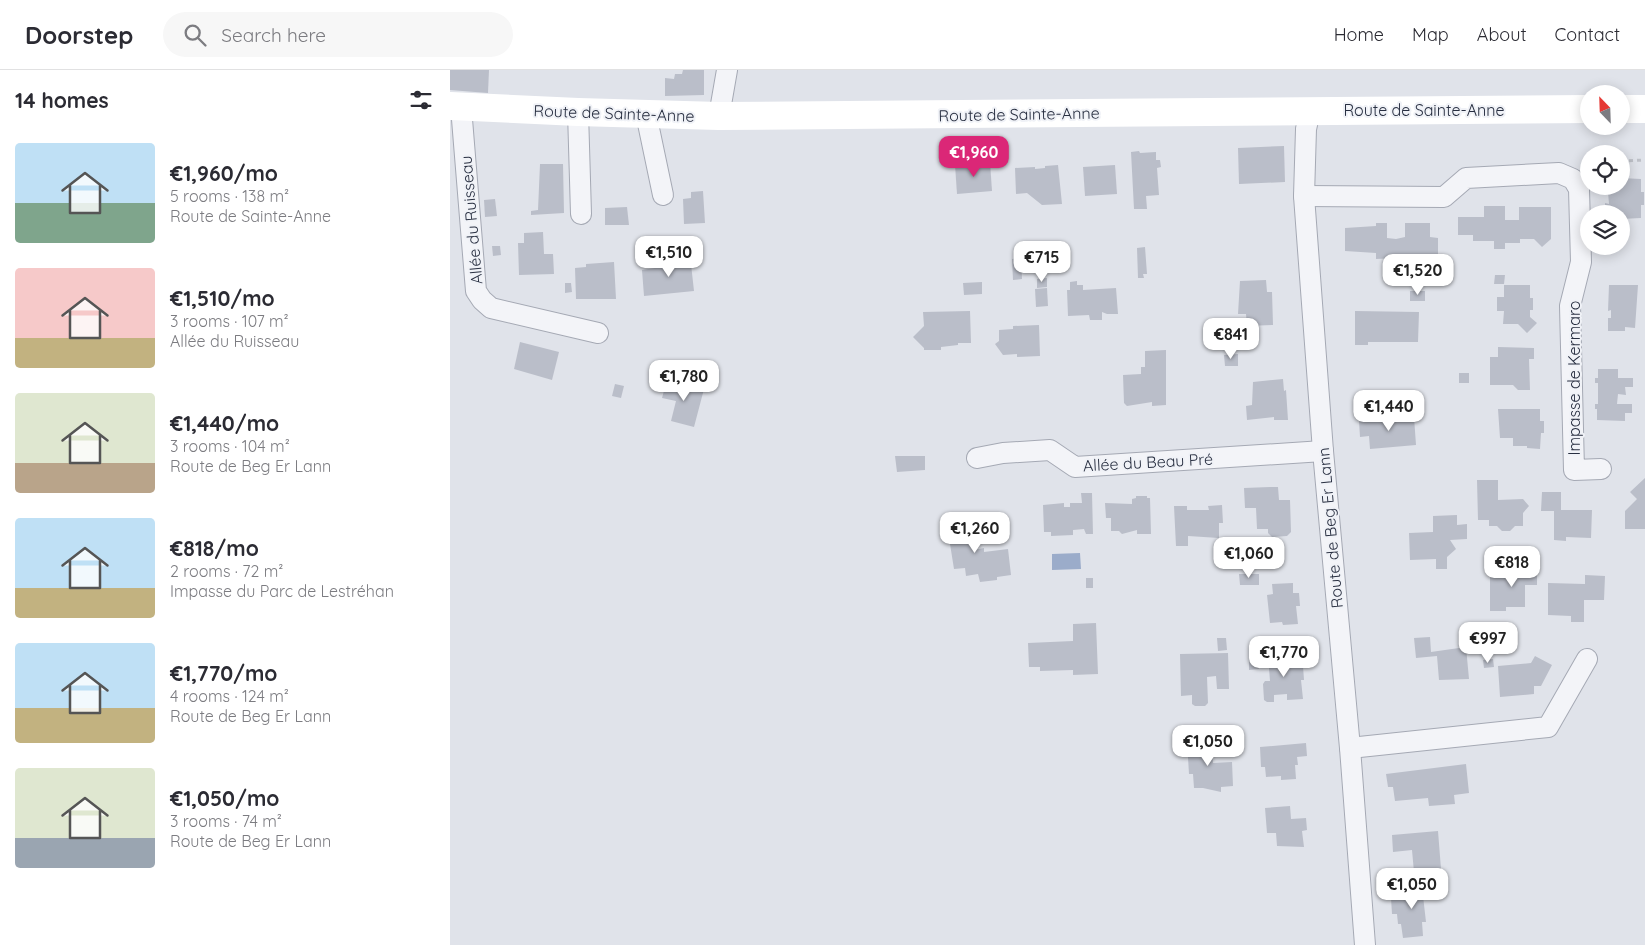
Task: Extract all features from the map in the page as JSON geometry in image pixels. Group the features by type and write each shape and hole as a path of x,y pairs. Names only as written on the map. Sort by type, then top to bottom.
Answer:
{"main road":[{"name":"Route de Sainte-Anne","path":"456,106 719,116 1580,109"},
{"path":"1630,109 1645,109"}],"street":[{"path":"719,116 727,70"},
{"name":"Allée du Ruisseau","path":"456,106 476,291 491,308 598,333"},
{"name":"Route de Beg Er Lann","path":"1310,111 1306,129 1304,196 1323,452 1350,748 1365,945"},
{"path":"578,112 581,214"},
{"path":"646,114 663,195"},
{"name":"Impasse de Kermaro","path":"1304,196 1444,197 1466,178 1559,173 1573,179 1579,189 1581,262 1570,306 1574,470 1601,470"},
{"name":"Allée du Beau Pré","path":"977,458 1003,453 1050,450 1075,467 1323,452"},
{"path":"1350,748 1548,728 1587,659"}],"path":[{"path":"1630,161 1645,160"}],"water":[{"path":"1080,553 1081,569 1052,570 1052,554"}],"building":[{"path":"450,70 489,70 488,93 450,90"},
{"path":"683,70 704,70 704,95 665,96 665,78 674,79 675,74 682,74"},
{"path":"1284,146 1285,182 1239,184 1238,148"},
{"path":"1139,151 1140,153 1156,152 1156,160 1160,160 1161,167 1157,168 1159,195 1146,196 1147,209 1134,209 1131,152"},
{"path":"990,162 992,191 957,194 955,165"},
{"path":"540,164 563,164 564,213 531,215 531,211 538,210"},
{"path":"1058,165 1062,204 1042,205 1027,193 1016,194 1015,168 1035,167 1035,169"},
{"path":"1115,165 1117,194 1085,196 1083,167"},
{"path":"1630,178 1641,179 1644,205 1641,205 1641,218 1630,219 1630,205 1605,205 1605,203 1609,204 1608,195 1630,195"},
{"path":"703,191 705,223 684,224 683,199 691,198 691,192"},
{"path":"495,199 497,216 485,217 484,200"},
{"path":"1484,206 1505,206 1505,220 1519,220 1519,207 1551,207 1551,239 1542,247 1534,239 1520,239 1520,243 1505,243 1505,249 1494,249 1494,241 1473,241 1473,235 1458,235 1458,217 1484,217"},
{"path":"627,207 629,225 605,225 605,208"},
{"path":"1376,223 1387,223 1387,238 1396,239 1405,237 1405,223 1430,223 1430,237 1438,238 1438,265 1397,265 1396,258 1376,259 1376,253 1345,251 1345,228 1376,226"},
{"path":"543,232 544,254 553,254 554,274 519,275 518,243 524,243 524,233"},
{"path":"492,246 500,246 501,255 493,256"},
{"path":"1145,247 1147,274 1143,274 1144,278 1138,278 1137,248"},
{"path":"690,255 694,291 644,296 642,270 674,265 674,257"},
{"path":"1021,258 1022,279 1013,280 1012,259"},
{"path":"614,262 616,299 576,299 575,268 586,267 586,264"},
{"path":"1495,275 1505,275 1504,284 1494,284"},
{"path":"1047,278 1047,287 1037,288 1037,279"},
{"path":"1266,280 1267,292 1272,292 1273,325 1247,326 1246,314 1238,314 1240,281"},
{"path":"1077,281 1077,285 1083,285 1083,290 1116,288 1118,314 1102,312 1102,320 1090,320 1089,315 1068,316 1067,290 1070,290 1070,282"},
{"path":"982,282 982,294 964,295 963,283"},
{"path":"565,283 571,283 572,292 565,293"},
{"path":"1504,285 1530,285 1530,298 1533,298 1533,310 1530,310 1530,317 1537,323 1527,333 1518,324 1503,324 1504,311 1497,311 1497,297 1504,297"},
{"path":"1609,285 1638,285 1635,328 1625,327 1625,331 1608,331 1608,318 1611,318 1611,310 1608,311"},
{"path":"1047,288 1048,306 1036,307 1035,289"},
{"path":"1410,291 1425,291 1425,301 1410,301"},
{"path":"970,311 971,343 958,343 958,345 941,347 941,350 924,350 913,337 924,326 923,312"},
{"path":"1355,311 1419,312 1418,342 1368,342 1368,345 1355,345"},
{"path":"1039,325 1040,356 1017,357 1017,354 1003,355 995,344 999,341 999,330 1013,329 1013,326"},
{"path":"520,342 559,352 552,380 514,369"},
{"path":"1498,347 1534,348 1534,359 1529,359 1530,390 1518,390 1513,385 1490,385 1490,357 1498,357"},
{"path":"1166,350 1166,405 1152,406 1152,402 1127,406 1124,403 1123,375 1141,374 1141,367 1145,367 1145,351"},
{"path":"1238,354 1238,366 1225,366 1224,355"},
{"path":"1598,369 1618,369 1618,378 1633,378 1633,387 1625,387 1626,395 1618,394 1617,404 1632,404 1632,413 1625,413 1625,421 1597,420 1595,404 1598,404 1598,383 1595,383 1595,378 1598,378"},
{"path":"1459,373 1469,373 1469,383 1459,383"},
{"path":"1283,379 1284,391 1286,390 1288,420 1274,420 1274,417 1247,420 1246,406 1252,405 1253,382"},
{"path":"667,380 704,389 694,427 671,421 676,401 662,398"},
{"path":"615,384 624,386 621,398 612,396"},
{"path":"1498,409 1540,409 1540,421 1544,421 1544,433 1541,433 1540,449 1527,448 1527,446 1513,446 1513,438 1500,438"},
{"path":"1414,417 1416,445 1370,449 1369,436 1360,437 1359,421"},
{"path":"895,456 925,456 925,470 897,472"},
{"path":"1645,478 1645,529 1625,529 1625,511 1637,499 1630,492"},
{"path":"1477,480 1498,480 1498,500 1523,499 1529,506 1523,513 1523,526 1515,526 1510,531 1502,531 1497,526 1489,526 1489,520 1478,520"},
{"path":"1278,487 1279,500 1290,500 1291,532 1287,536 1272,537 1268,533 1268,529 1257,529 1256,508 1245,508 1244,488"},
{"path":"1542,492 1561,492 1561,510 1592,510 1591,538 1566,537 1566,541 1554,540 1554,511 1541,511"},
{"path":"1081,493 1092,493 1093,534 1086,534 1084,529 1073,530 1073,535 1051,536 1051,532 1044,532 1043,505 1064,503 1064,507 1070,507 1070,503 1082,503"},
{"path":"1136,496 1147,496 1147,498 1150,498 1151,534 1137,534 1137,530 1122,534 1119,531 1111,531 1111,518 1106,518 1105,503 1132,504 1132,499 1136,498"},
{"path":"1222,505 1223,523 1219,523 1219,538 1188,536 1188,546 1176,546 1174,506 1187,506 1187,510 1209,510 1208,506"},
{"path":"1457,515 1457,525 1467,524 1467,539 1450,540 1456,549 1447,557 1447,569 1436,569 1436,559 1410,560 1409,533 1433,532 1433,516"},
{"path":"965,516 967,534 972,534 974,550 984,548 984,552 1008,549 1011,575 997,577 997,580 980,582 978,574 966,576 965,568 954,569 946,519"},
{"path":"1521,564 1537,564 1537,585 1525,585 1525,607 1506,607 1506,611 1490,611 1490,575 1521,575"},
{"path":"1239,574 1259,574 1259,585 1240,585"},
{"path":"1585,575 1605,576 1604,600 1584,600 1584,622 1571,622 1571,616 1548,615 1548,583 1585,584"},
{"path":"1086,578 1093,578 1093,588 1086,588"},
{"path":"1293,583 1293,593 1299,593 1300,606 1296,606 1298,624 1283,625 1282,622 1270,623 1267,595 1273,594 1272,584"},
{"path":"1096,623 1098,674 1073,675 1073,670 1040,671 1040,667 1029,667 1028,643 1073,641 1073,624"},
{"path":"1430,637 1431,652 1466,647 1469,679 1439,680 1437,656 1416,658 1414,638"},
{"path":"1217,638 1226,638 1227,650 1218,651"},
{"path":"1228,653 1229,689 1217,689 1216,676 1207,677 1208,703 1205,706 1195,706 1192,704 1192,695 1181,696 1180,654"},
{"path":"1298,654 1299,666 1303,666 1304,680 1301,680 1303,699 1287,700 1287,694 1274,695 1274,702 1264,700 1263,684 1265,681 1270,681 1268,656"},
{"path":"1535,656 1552,665 1541,686 1534,686 1534,694 1500,697 1498,666 1531,663"},
{"path":"1258,659 1259,669 1249,670 1249,660"},
{"path":"1493,659 1494,667 1484,668 1483,660"},
{"path":"1211,739 1213,763 1232,762 1233,786 1221,787 1221,792 1194,788 1193,774 1189,774 1187,741"},
{"path":"1306,743 1307,756 1297,757 1298,765 1295,765 1296,779 1281,780 1281,776 1266,777 1265,767 1261,767 1260,747"},
{"path":"1466,764 1469,793 1454,795 1455,804 1429,806 1428,798 1395,801 1393,787 1388,787 1386,774"},
{"path":"1290,806 1291,819 1306,818 1307,830 1302,831 1304,847 1277,846 1276,833 1267,833 1265,808"},
{"path":"1438,831 1441,869 1414,872 1412,850 1393,852 1392,835"},
{"path":"1431,884 1432,895 1423,896 1426,922 1422,922 1423,936 1403,938 1397,914 1392,914 1391,898 1407,896 1406,886"}]}
